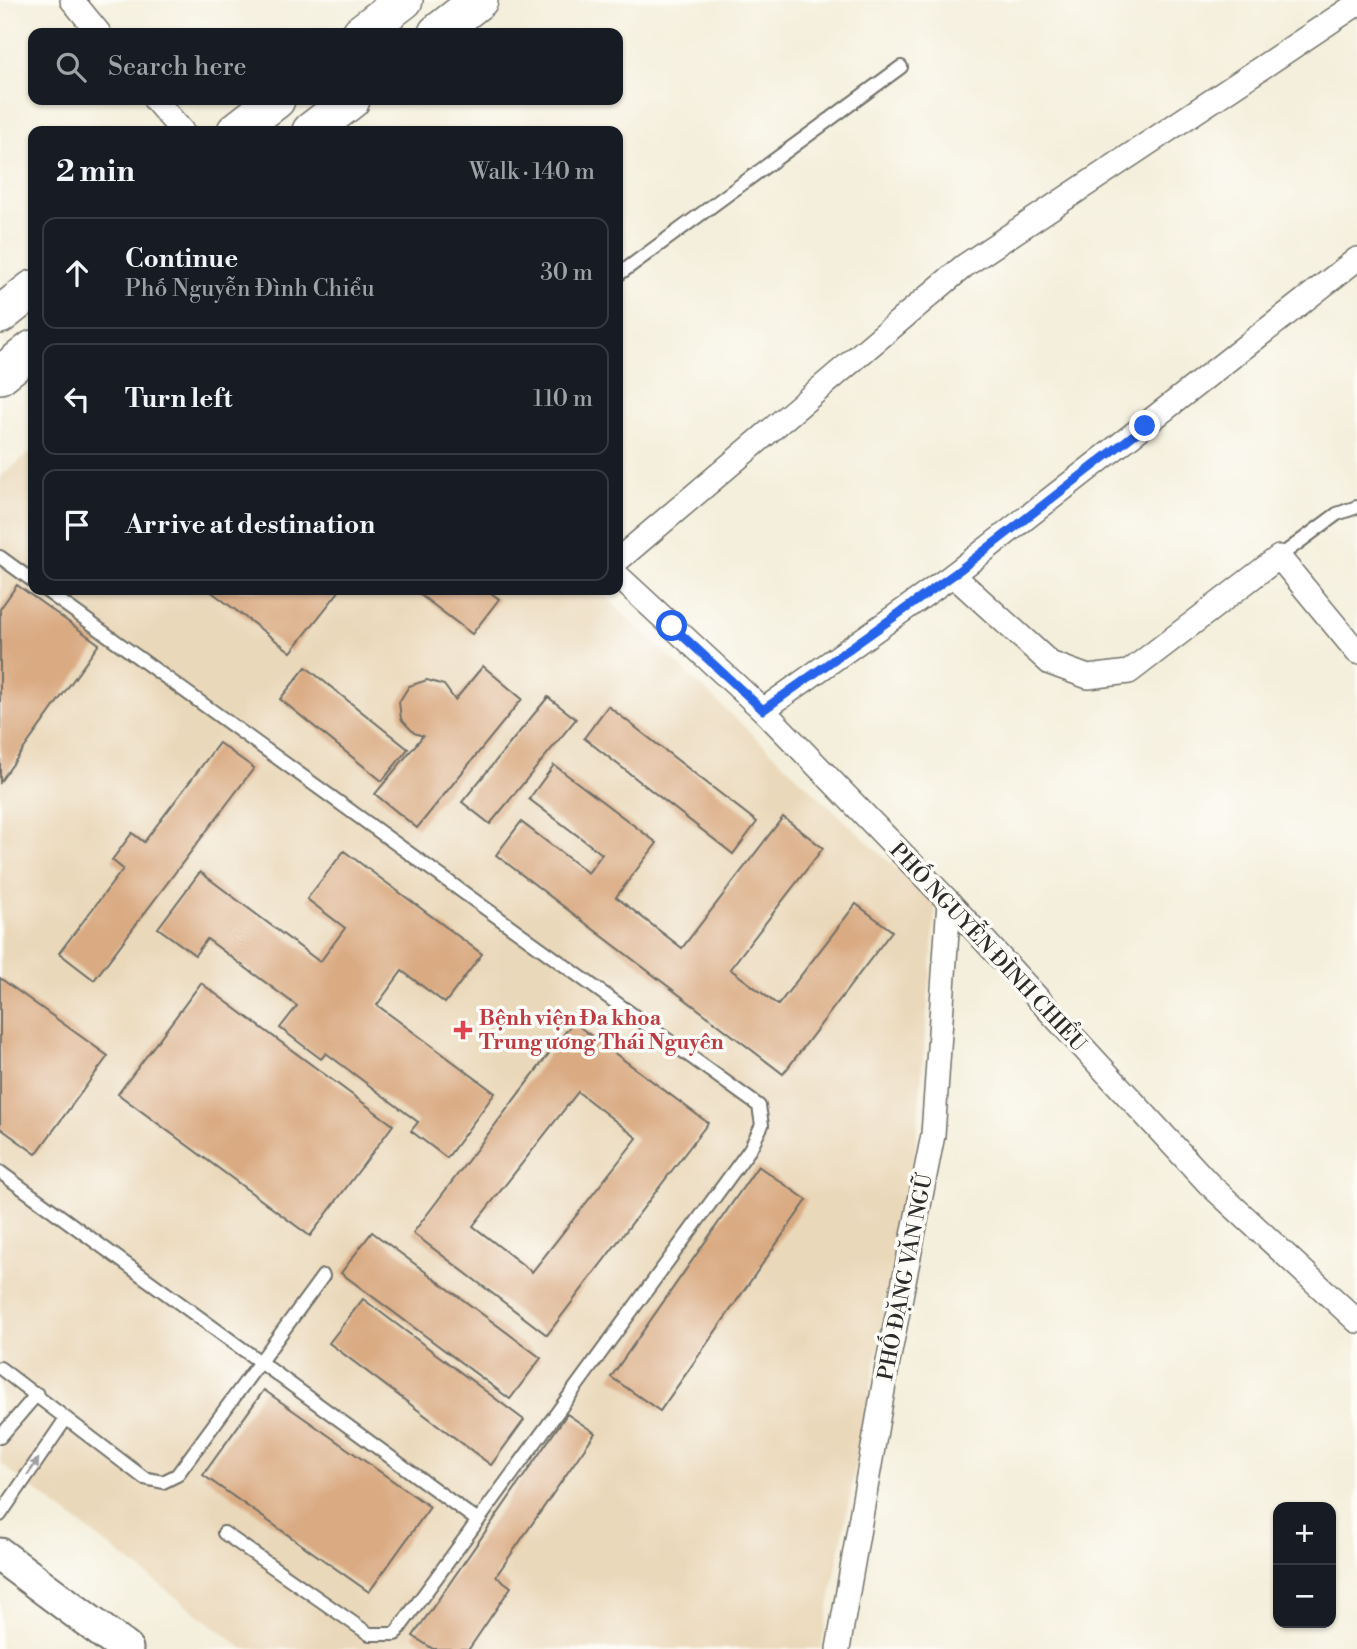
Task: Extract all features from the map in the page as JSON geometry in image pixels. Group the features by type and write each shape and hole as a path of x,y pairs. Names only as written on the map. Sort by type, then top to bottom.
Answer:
{"main road":[{"path":"368,28 404,0"},
{"path":"443,28 479,0"},
{"path":"242,126 270,105"},
{"path":"317,126 345,105"},
{"path":"0,315 28,293"},
{"path":"0,375 28,353"},
{"path":"0,1555 126,1649"}],"street":[{"path":"72,0 95,28"},
{"path":"623,556 964,266 1357,4"},
{"path":"159,105 178,126"},
{"path":"763,710 953,575 1357,259"},
{"path":"953,575 1050,663 1088,677 1129,672 1279,557 1357,652"},
{"name":"PHỐ NGUYỄN ĐÌNH CHIỂU","path":"623,581 763,710 949,902 1208,1183 1356,1319"},
{"name":"PHỐ ĐẶNG VĂN NGỮ","path":"838,1649 887,1367 933,1135 949,902"}],"lane":[{"path":"623,271 901,66"},
{"path":"1279,557 1337,514 1357,507"},
{"path":"0,557 28,577"},
{"path":"52,595 759,1106 762,1125 750,1149 395,1634 369,1634 224,1533"},
{"path":"0,1172 478,1521"},
{"path":"0,1368 37,1394 65,1420 145,1478 163,1482 177,1475 323,1276"},
{"path":"0,1437 37,1394"},
{"path":"0,1515 65,1420"}],"shaded area":[{"name":"Bệnh viện Đa khoa Trung ương Thái Nguyên","path":"28,454 28,595 603,595 936,906 915,1154 821,1649 244,1649 0,1463 0,477"}],"building":[{"path":"17,585 99,644 0,782 0,609"},
{"path":"216,595 336,595 291,652"},
{"path":"421,595 494,595 499,599 472,634"},
{"path":"483,666 522,699 417,828 375,794 423,736 414,733 401,719 399,702 409,686 427,680 444,685 455,700"},
{"path":"306,667 408,749 382,781 280,699"},
{"path":"548,697 576,719 490,824 462,802"},
{"path":"608,706 757,822 733,854 584,738"},
{"path":"219,743 254,768 94,980 59,953 123,869 112,860 132,833 144,842"},
{"path":"554,765 657,843 616,897 682,948 783,817 823,848 730,969 778,1005 856,904 892,931 783,1074 496,855 521,822 588,873 602,854 529,799"},
{"path":"344,851 482,954 445,1003 402,971 377,1005 495,1093 447,1158 411,1131 418,1122 326,1053 321,1059 280,1028 297,1006 207,939 195,955 158,928 200,872 320,962 345,928 307,899"},
{"path":"0,978 108,1056 36,1154 0,1128"},
{"path":"201,983 393,1125 310,1236 118,1094"},
{"path":"573,1022 708,1123 547,1335 413,1233","holes":["578,1092 637,1138 532,1272 473,1226"]},
{"path":"758,1166 807,1200 660,1411 611,1377"},
{"path":"372,1232 541,1358 510,1399 341,1273"},
{"path":"363,1299 524,1420 491,1465 329,1343"},
{"path":"264,1390 430,1507 369,1592 203,1475"},
{"path":"567,1414 595,1433 496,1576 511,1587 469,1649 433,1649 413,1636"}],"place":[{"name":"Bệnh viện Đa khoa Trung ương Thái Nguyên","path":"463,1030"}],"route":[{"path":"672,626 763,710 953,575 1145,426"}]}
